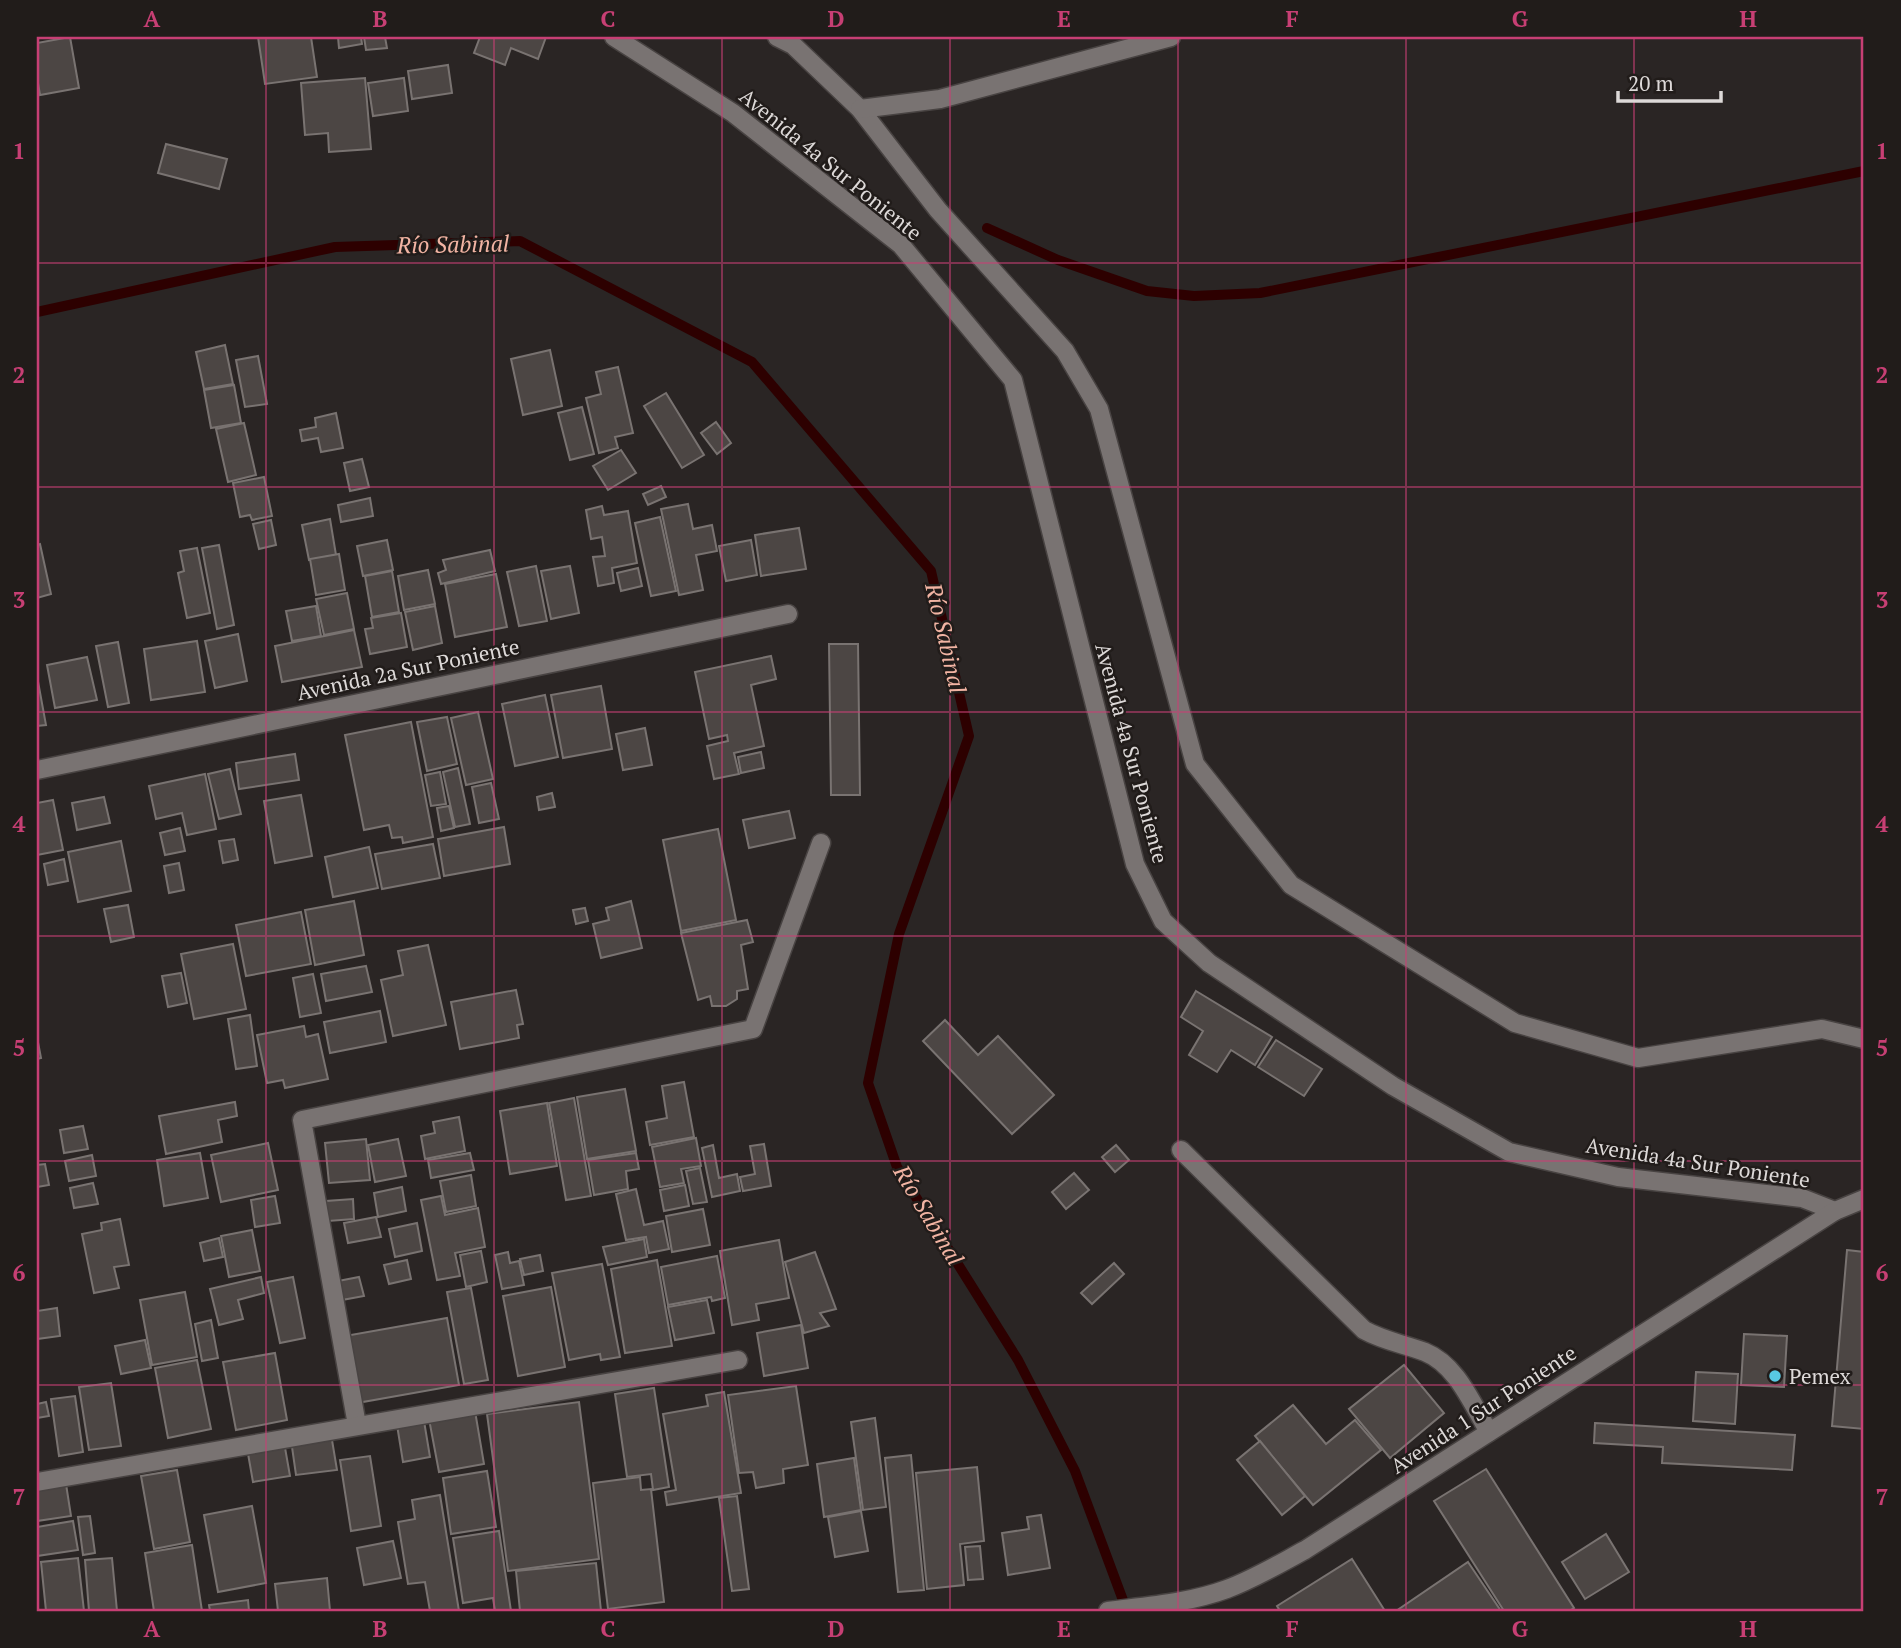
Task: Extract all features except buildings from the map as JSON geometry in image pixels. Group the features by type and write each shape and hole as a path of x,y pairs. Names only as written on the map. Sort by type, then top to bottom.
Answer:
{"street":[{"name":"Avenida 4a Sur Poniente","path":"614,37 733,113 901,244 1013,380 1135,864 1163,921 1209,963 1393,1086 1509,1152 1618,1177 1802,1198 1835,1211"},
{"path":"777,37 793,45 860,109 938,210 1065,351 1099,409 1195,764 1291,885 1515,1023 1637,1058 1822,1029 1864,1039"},
{"path":"860,109 940,99 1171,37"},
{"name":"Avenida 2a Sur Poniente","path":"37,770 788,614"},
{"path":"358,1424 302,1120 753,1029 821,843"},
{"path":"1181,1150 1364,1330 1381,1340 1427,1353 1449,1368 1489,1432"},
{"name":"Avenida 1 Sur Poniente","path":"1108,1611 1187,1600 1225,1590 1282,1562 1835,1211 1864,1199"},
{"path":"37,1482 358,1424 738,1360"}],"waterway":[{"path":"987,228 1058,260 1147,291 1194,296 1260,293 1864,171"},
{"name":"Río Sabinal","path":"37,312 335,247 520,241 752,362 931,571 969,736 899,934 868,1083 897,1167 1018,1360 1075,1471 1127,1611"}],"place":[{"name":"Pemex","path":"1775,1376"}]}
